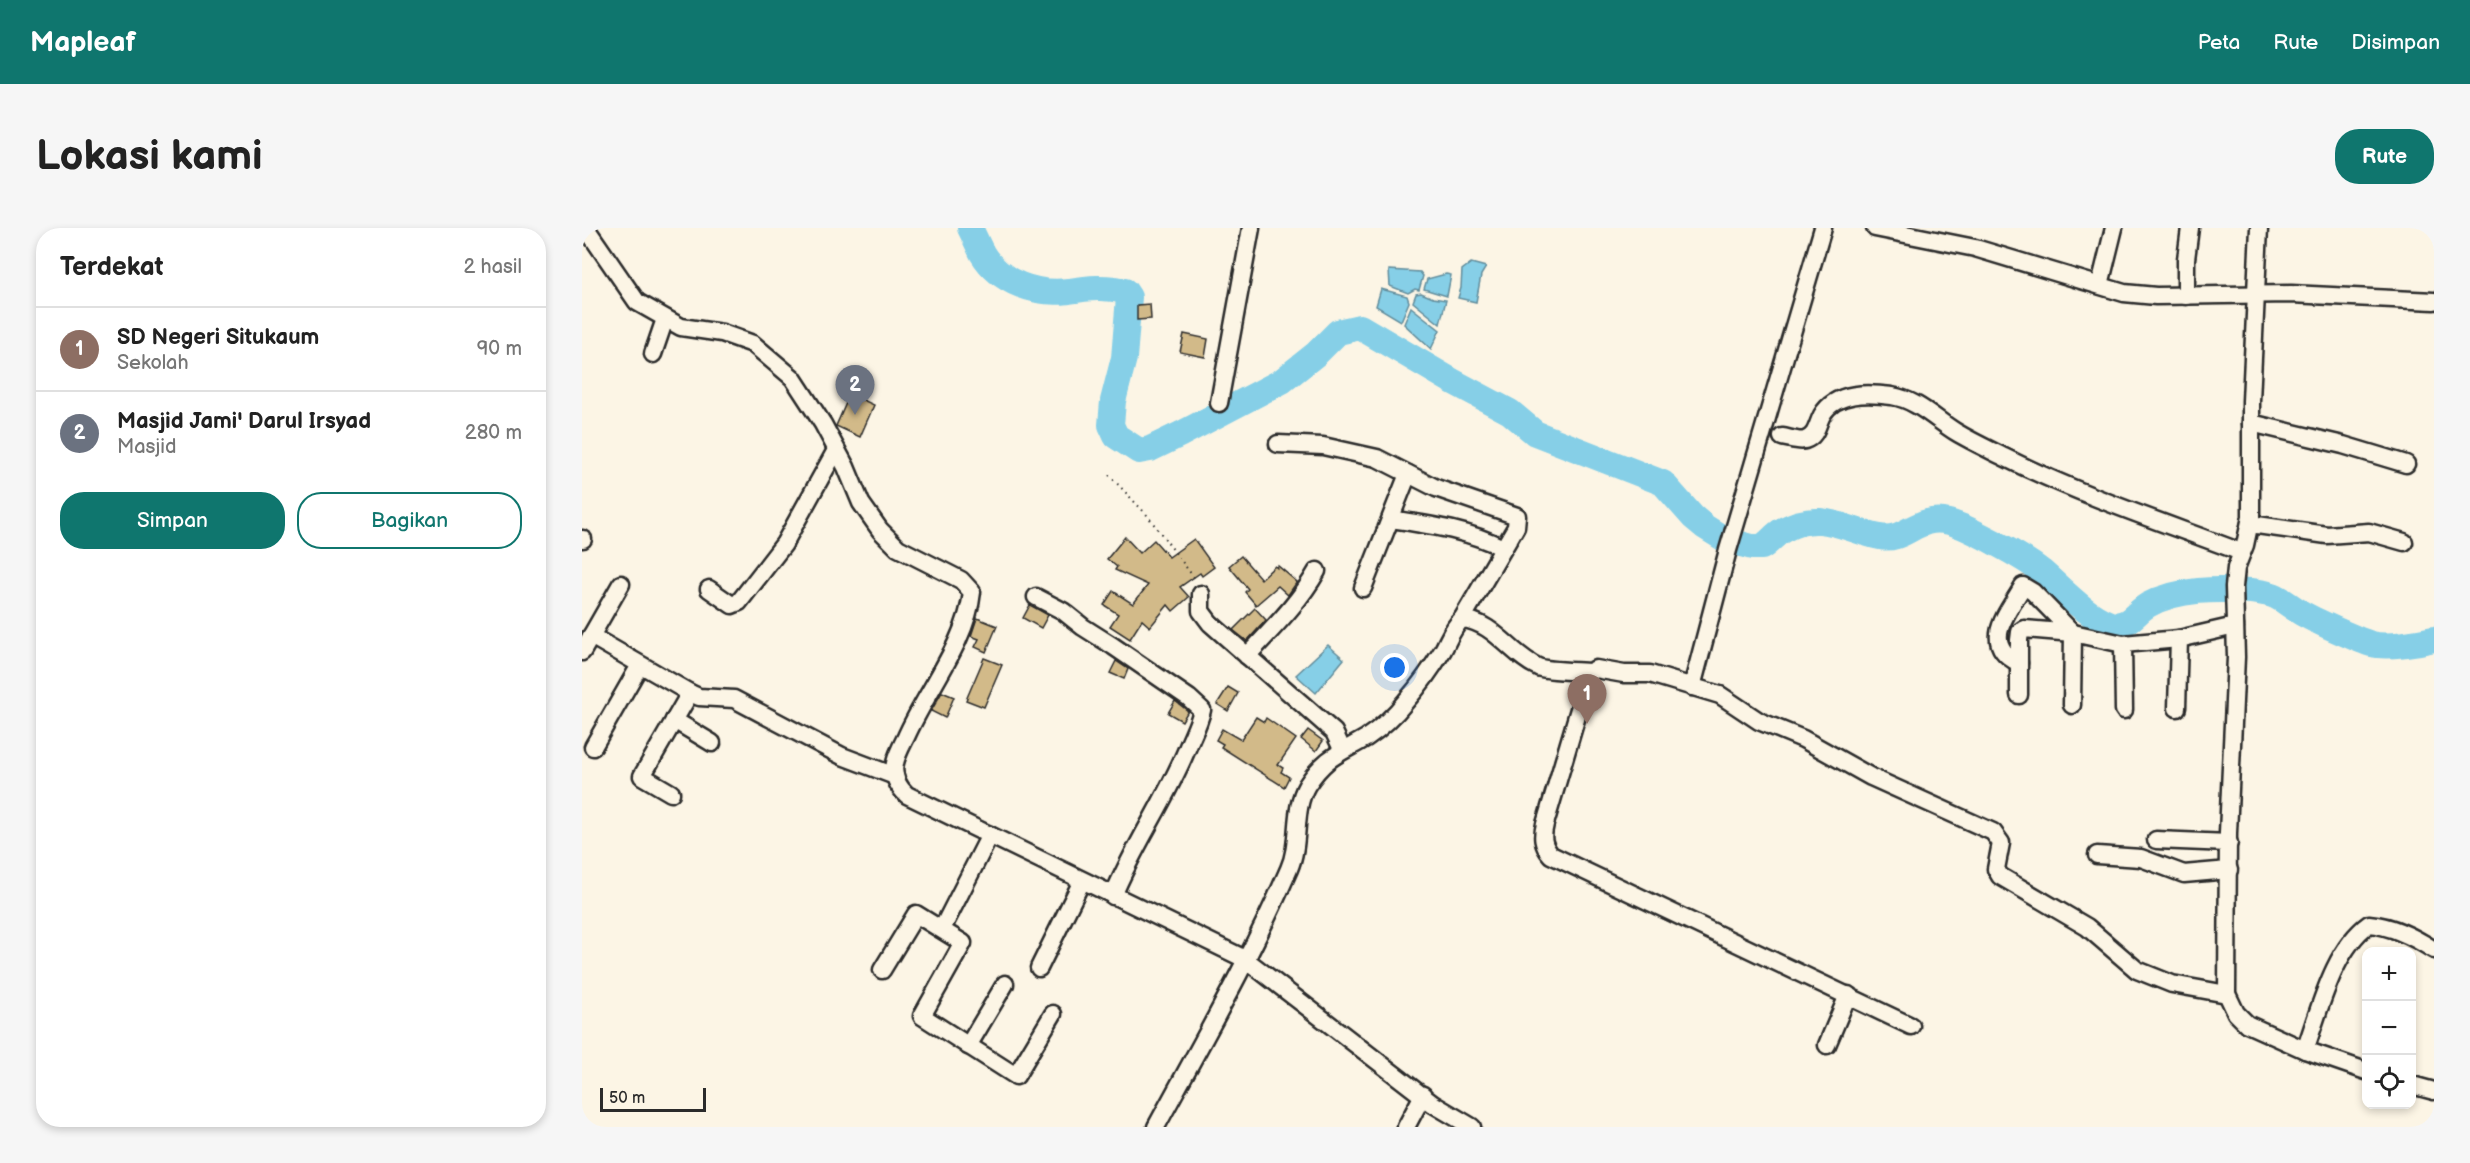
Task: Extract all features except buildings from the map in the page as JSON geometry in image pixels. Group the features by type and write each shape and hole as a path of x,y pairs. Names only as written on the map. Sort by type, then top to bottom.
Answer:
{"street":[{"path":"586,228 637,302 681,327 739,338 767,354 793,378 823,424 846,467 861,502 889,540 914,558 961,580 972,592 967,615 956,642 913,721 895,763 895,777 901,790 1082,881 1245,959 1441,1109 1472,1127"},
{"path":"1219,403 1251,228"},
{"path":"1692,687 1728,550 1823,228"},
{"path":"1875,228 1895,230 1975,248 2124,293 2156,297 2256,293 2434,301"},
{"path":"2100,285 2115,228"},
{"path":"2187,296 2186,266 2190,228"},
{"path":"2259,228 2251,423 2250,524 2236,568 2234,587 2234,738 2229,843 2227,994 2236,1013 2247,1024 2305,1050 2362,1069"},
{"path":"653,354 665,319"},
{"path":"1782,437 1804,440 1814,434 1821,415 1830,404 1845,397 1867,394 1896,397 1915,404 1956,432 2006,458 2103,500 2241,552"},
{"path":"2251,423 2343,445 2406,464"},
{"path":"1156,1127 1245,959 1290,867 1300,800 1316,772 1342,749 1365,738 1397,712 1431,669 1516,527 1517,516 1452,494 1385,461 1323,446 1278,444"},
{"path":"709,589 732,604 739,602 784,543 836,450"},
{"path":"1363,588 1408,474"},
{"path":"1391,519 1448,528 1488,540 1503,549"},
{"path":"2250,524 2327,535 2368,532 2404,543"},
{"path":"1247,656 1307,589 1317,571"},
{"path":"582,652 621,584"},
{"path":"2019,663 2008,657 1998,641 1998,629 2023,586 2033,592 2073,633 2072,705"},
{"path":"1201,594 1202,611 1210,624 1334,732 1342,749"},
{"path":"1036,597 1063,611 1083,627 1189,698 1202,710 1198,725 1169,790 1126,865 1113,896"},
{"path":"1462,619 1473,621 1489,630 1537,667 1650,674 1720,694 1759,721 1803,739 1852,767 1906,793 1984,826 2000,838 2001,848 1996,869 2006,880 2060,909 2087,927 2137,970 2172,984 2227,994"},
{"path":"1998,629 2020,632 2027,629 2073,633 2124,644 2179,639 2235,621"},
{"path":"2019,696 2020,632"},
{"path":"591,636 690,693 699,697 734,699 842,756 895,777"},
{"path":"2177,708 2179,639"},
{"path":"2124,644 2124,710"},
{"path":"593,747 640,664"},
{"path":"1590,672 1545,824 1543,834 1546,849 1551,855 1911,1026"},
{"path":"671,793 642,776 690,693"},
{"path":"674,720 712,743"},
{"path":"942,929 990,835"},
{"path":"2156,840 2229,843"},
{"path":"2097,855 2141,858 2184,874 2229,870"},
{"path":"1039,968 1082,881"},
{"path":"882,970 916,914 963,943 922,1016 1016,1076 1053,1014"},
{"path":"2305,1050 2342,953 2358,932 2369,924 2380,925 2413,936 2434,950"},
{"path":"968,1046 1005,984"},
{"path":"1827,1045 1848,995"},
{"path":"2416,1086 2434,1091"},
{"path":"1406,1127 1423,1095"}],"path":[{"path":"1109,475 1152,522 1198,584 1201,594"}],"water":[{"path":"1471,263 1486,267 1481,275 1476,302 1458,298 1462,270"},
{"path":"1389,270 1420,272 1423,276 1419,290 1415,289 1408,293 1390,286"},
{"path":"1446,274 1451,275 1447,296 1424,289 1427,279"},
{"path":"1381,289 1407,296 1409,302 1401,321 1376,306"},
{"path":"1421,293 1446,300 1440,324 1413,302 1416,294"},
{"path":"1411,307 1440,330 1431,349 1404,324"},
{"path":"1328,645 1344,659 1316,693 1296,675"}],"waterway":[{"path":"970,228 982,253 990,263 999,272 1020,285 1057,292 1097,288 1125,291 1129,297 1124,358 1113,401 1111,425 1116,436 1139,451 1150,449 1181,434 1282,381 1316,354 1338,332 1360,327 1510,412 1535,433 1663,483 1693,517 1726,540 1752,547 1762,547 1783,530 1809,521 1833,523 1880,537 1897,536 1928,522 1949,522 1983,536 2023,559 2041,571 2082,608 2110,624 2117,625 2127,622 2143,608 2172,595 2198,591 2238,590 2273,595 2314,620 2371,644 2393,645 2434,639"}],"place":[{"name":"Masjid Jami' Darul Irsyad","path":"855,415"},
{"name":"SD Negeri Situkaum","path":"1587,724"}]}
